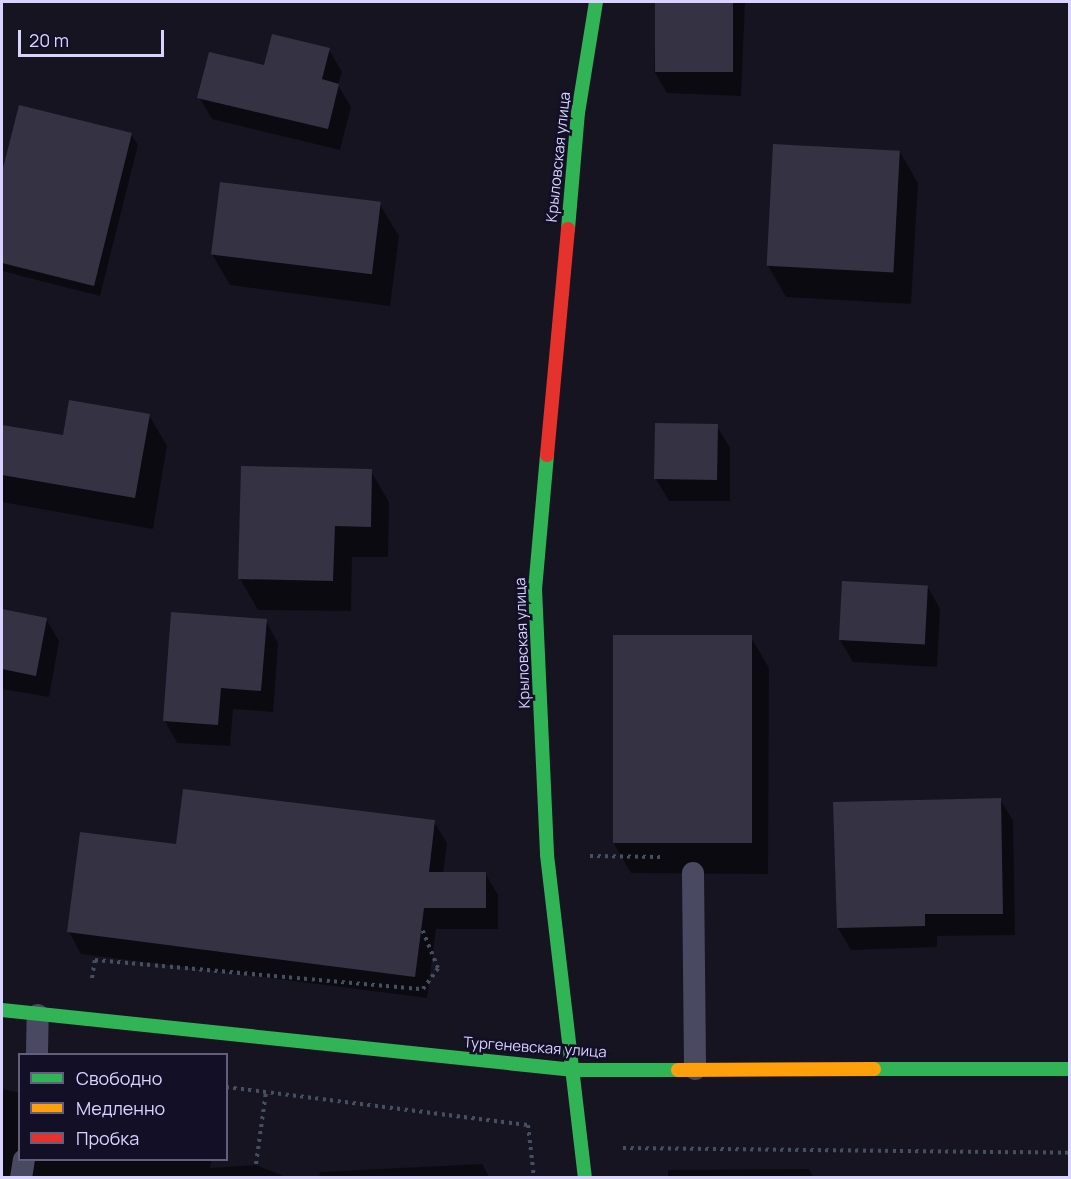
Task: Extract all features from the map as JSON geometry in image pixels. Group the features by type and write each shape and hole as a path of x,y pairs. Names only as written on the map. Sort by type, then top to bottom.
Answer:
{"street":[{"name":"Крыловская улица","path":"585,1178 547,855 535,590 578,113 596,2"},
{"name":"Тургеневская улица","path":"2,1010 574,1070 1070,1069"}],"lane":[{"path":"693,873 695,1069"},
{"path":"37,1053 38,1015"},
{"path":"21,1178 24,1161"}],"path":[{"path":"92,979 95,960 423,989 438,968 422,929"},
{"path":"228,1087 528,1125 534,1178"},
{"path":"256,1164 266,1092"},
{"path":"617,1148 1070,1153"}],"building":[{"path":"655,2 733,2 733,72 655,72"},
{"path":"272,34 330,48 322,79 339,84 328,129 197,98 209,52 264,65"},
{"path":"19,105 132,133 94,286 2,263 2,172"},
{"path":"773,144 900,151 893,272 767,266"},
{"path":"220,182 381,202 372,274 211,254"},
{"path":"69,400 150,414 135,498 2,475 2,425 63,435"},
{"path":"655,423 718,424 717,480 654,479"},
{"path":"241,466 372,469 371,527 335,526 333,581 238,579"},
{"path":"842,581 928,586 925,644 839,640"},
{"path":"2,609 47,618 36,676 2,669"},
{"path":"171,612 267,619 261,691 221,688 218,725 163,721"},
{"path":"613,635 752,635 752,843 613,843"},
{"path":"183,789 435,820 429,872 486,872 486,908 424,908 415,977 67,932 80,832 176,844"},
{"path":"1001,798 1003,914 925,914 925,926 837,928 833,802"}],"traffic: fast":[{"path":"568,229 578,113 596,2"},
{"path":"547,455 535,589 547,855 585,1178"},
{"path":"2,1010 574,1070 678,1070"},
{"path":"874,1069 1070,1069"}],"traffic: slow":[{"path":"678,1070 874,1069"}],"traffic: jam":[{"path":"547,455 568,229"}]}
